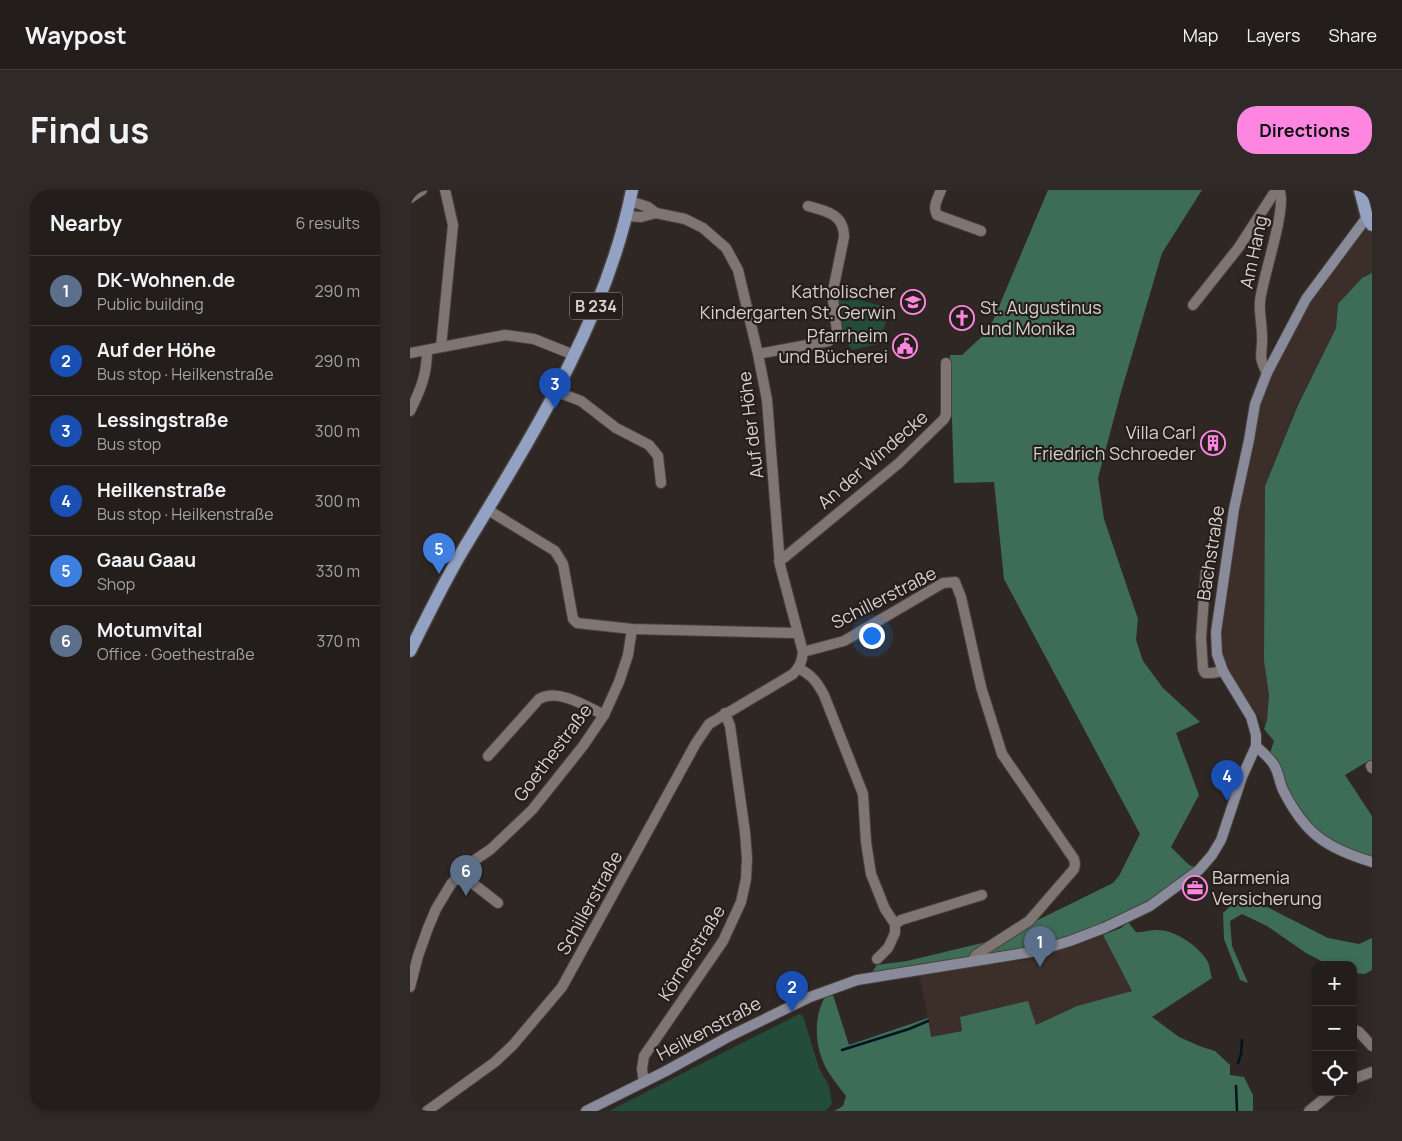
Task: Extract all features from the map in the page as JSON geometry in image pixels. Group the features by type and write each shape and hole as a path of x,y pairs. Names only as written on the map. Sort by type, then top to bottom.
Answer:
{"main road":[{"path":"1360,190 1370,217"},
{"name":"B 234","path":"410,651 451,572 556,391 574,355 609,271 631,195"}],"street":[{"path":"410,198 422,190"},
{"path":"441,347 452,225 445,190"},
{"path":"941,190 935,206 937,215 981,231"},
{"name":"Am Hang","path":"1193,305 1239,247 1270,198 1275,192 1280,192 1281,204 1278,221 1260,303 1263,337 1260,360 1267,373"},
{"name":"Auf der Höhe","path":"631,195 656,213 685,219 703,228 719,240 732,256 740,277 758,354 769,414 779,561 797,633 804,652"},
{"path":"758,354 829,341 835,336 837,331 833,300 844,237 843,226 833,213 808,206"},
{"name":"Auf der Höhe","path":"626,216 641,217 656,213"},
{"name":"Bachstraße","path":"1256,746 1256,735 1251,716 1223,671 1217,654 1216,632 1234,509 1255,404 1267,373 1306,299 1370,217"},
{"path":"410,353 505,335 534,339 574,355"},
{"path":"410,411 423,383 427,368 427,350"},
{"name":"An der Windecke","path":"779,561 899,463 944,419 946,415 946,363"},
{"path":"556,391 581,401 616,428 649,445 658,456 661,483"},
{"path":"488,510 555,551 563,564 572,615 575,621 580,624 632,629 797,633"},
{"path":"1206,569 1202,638 1203,669 1205,673 1223,671"},
{"name":"Schillerstraße","path":"804,652 844,641 943,583 955,582 961,597 981,687 1002,754 1074,859 1075,864 1074,869 1029,921 976,955 972,960"},
{"name":"Goethestraße","path":"410,987 418,956 436,909 451,884 472,862 491,849 532,810 583,746 604,715 619,682 628,655 632,629"},
{"path":"804,652 798,668 812,676 824,695 863,794 866,842 871,874 885,909 895,924 895,934 888,948 877,959"},
{"name":"Schillerstraße","path":"427,1111 495,1062 513,1045 562,987 696,742 709,724 782,680 798,668"},
{"path":"488,756 539,699 544,696 570,697 604,715"},
{"name":"Körnerstraße","path":"644,1082 642,1069 644,1056 722,942 741,902 747,869 746,832 730,726 725,714"},
{"path":"1256,746 1274,764 1280,785 1289,801 1298,816 1316,836 1334,848 1372,862"},
{"name":"Heilkenstraße","path":"586,1111 784,1008 829,989 857,980 1037,951 1070,941 1119,922 1150,906 1186,881 1212,855 1221,840 1242,777 1256,746"},
{"path":"462,872 470,882 498,903"},
{"path":"895,924 901,920 982,895"},
{"path":"1357,1031 1372,1046"},
{"path":"1357,1078 1372,1072"},
{"path":"1309,1111 1327,1096"}],"shaded area":[{"path":"1365,226 1372,232 1372,273 1362,278 1338,304 1336,328 1297,405 1265,486 1264,661 1269,695 1267,720 1264,725 1226,667 1218,632 1236,510 1258,405 1269,375 1308,300"},
{"path":"1103,935 1132,991 1077,1006 1035,1025 1027,1002 960,1017 962,1031 931,1037 920,976 972,966 1027,960"}],"green space":[{"path":"1048,190 1202,190 1162,253 1098,478 1104,519 1138,619 1136,640 1143,661 1163,688 1200,722 1176,733 1199,795 1171,847 1189,865 1195,867 1149,902 1119,917 1039,947 872,972 877,965 907,961 999,939 1113,883 1119,876 1140,834 1004,579 994,482 954,483 950,355 962,355 989,330"},
{"path":"1372,273 1372,762 1370,760 1345,775 1372,816 1372,857 1344,848 1323,835 1304,815 1289,791 1270,753 1274,741 1264,729 1267,720 1269,695 1264,661 1265,486 1298,405 1336,328 1338,304 1362,278"},
{"path":"851,298 882,306 881,310 889,313 878,344 852,350 840,334 836,300 849,301"},
{"path":"1240,897 1259,903 1328,938 1359,944 1372,938 1372,970 1365,974 1357,973 1357,961 1321,961 1306,953 1267,926 1242,914 1230,921 1232,946 1248,983 1240,980 1224,939 1223,913"},
{"path":"1128,922 1136,932 1163,930 1178,935 1199,950 1208,962 1212,978 1152,1017 1179,1037 1215,1051 1230,1065 1230,1075 1244,1077 1253,1095 1253,1111 834,1111 843,1106 846,1096 824,1064 818,1045 818,1015 825,997 833,995 849,1045 928,1018 931,1037 962,1031 960,1017 1028,1001 1036,1025 1077,1006 1132,991 1103,935 1121,928"},
{"path":"799,1014 803,1016 819,1068 829,1086 832,1104 826,1111 609,1111"}],"waterway":[{"path":"842,1050 909,1029 928,1021"},
{"path":"1238,1063 1242,1040"},
{"path":"1236,1086 1237,1111"}],"place":[{"name":"Katholischer Kindergarten St. Gerwin","path":"913,302"},
{"name":"St. Augustinus und Monika","path":"962,318"},
{"name":"Pfarrheim und Bücherei","path":"905,346"},
{"name":"Lessingstraße","path":"555,409"},
{"name":"Villa Carl Friedrich Schroeder","path":"1213,443"},
{"name":"Gaau Gaau","path":"439,574"},
{"name":"Heilkenstraße","path":"1227,801"},
{"name":"Barmenia Versicherung","path":"1195,888"},
{"name":"Motumvital","path":"466,896"},
{"name":"DK-Wohnen.de","path":"1040,967"},
{"name":"Auf der Höhe","path":"792,1012"}]}
